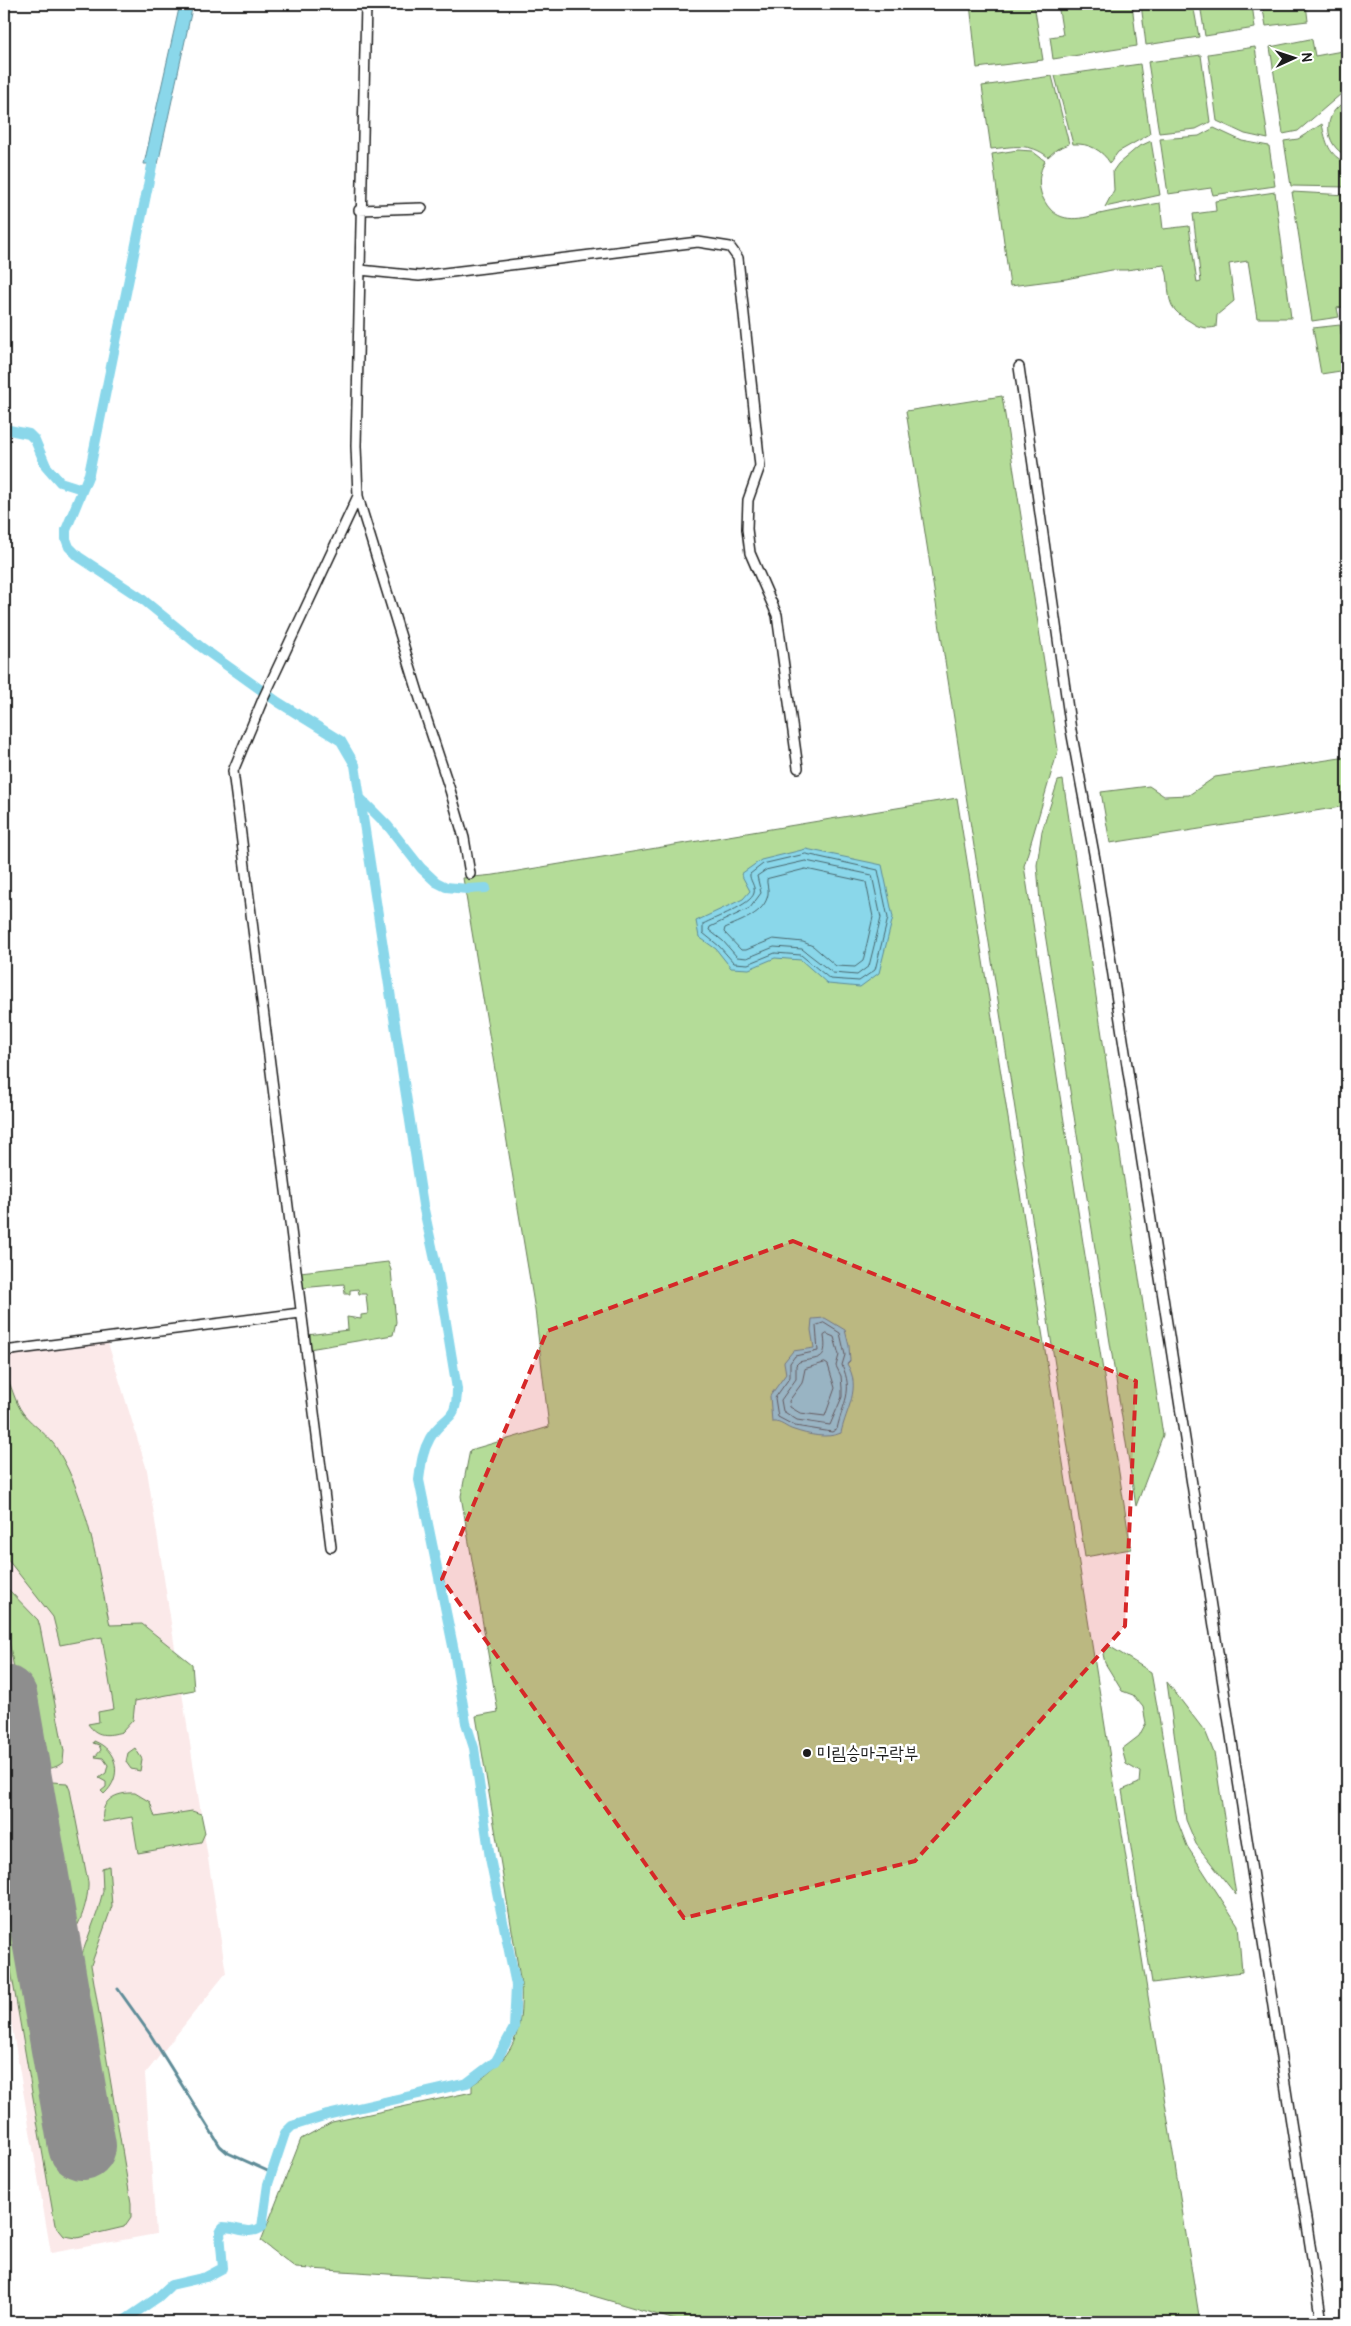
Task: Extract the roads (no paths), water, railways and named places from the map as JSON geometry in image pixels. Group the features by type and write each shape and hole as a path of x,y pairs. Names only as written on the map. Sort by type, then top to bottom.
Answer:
{"street":[{"path":"366,4 359,210 360,270 356,446 358,496 450,790 464,838 470,874"},
{"path":"359,210 422,208"},
{"path":"360,270 419,276 698,242 730,247 738,258 760,466 748,500 750,553 777,615 798,768"},
{"path":"1020,367 1071,730 1095,859 1322,2322"},
{"path":"331,1547 300,1312 282,1146 233,771 263,699 358,496"},
{"path":"4,1351 300,1312"}],"water":[{"path":"180,4 193,4 158,164 144,164"},
{"path":"806,849 882,865 893,917 879,973 860,987 828,984 801,960 775,958 749,969 731,968 716,949 699,937 696,921 743,899 750,891 741,874 761,860"},
{"path":"825,1318 845,1330 850,1361 847,1364 851,1373 853,1390 841,1433 818,1436 772,1422 770,1396 786,1374 784,1362 793,1351 814,1348 811,1330 812,1319"}],"waterway":[{"path":"155,151 89,474 66,530 66,539 69,547 79,557 141,598 201,647 278,702 341,741 355,765 360,798 388,826 421,868 436,882 446,887 486,888"},
{"path":"4,429 29,434 35,440 46,466 60,482 82,489"},
{"path":"122,2322 157,2298 171,2285 206,2277 223,2268 220,2233 223,2227 248,2231 257,2230 262,2227 268,2184 285,2133 292,2126 327,2115 467,2083 496,2061 514,2028 516,1985 490,1858 474,1748 466,1723 454,1651 419,1480 422,1459 427,1443 435,1430 449,1417 455,1408 457,1389 438,1274 423,1205 360,798"},
{"path":"118,1989 150,2034 220,2146 228,2153 272,2173"}],"place":[{"name":"미림승마구락부","path":"807,1753"}]}
